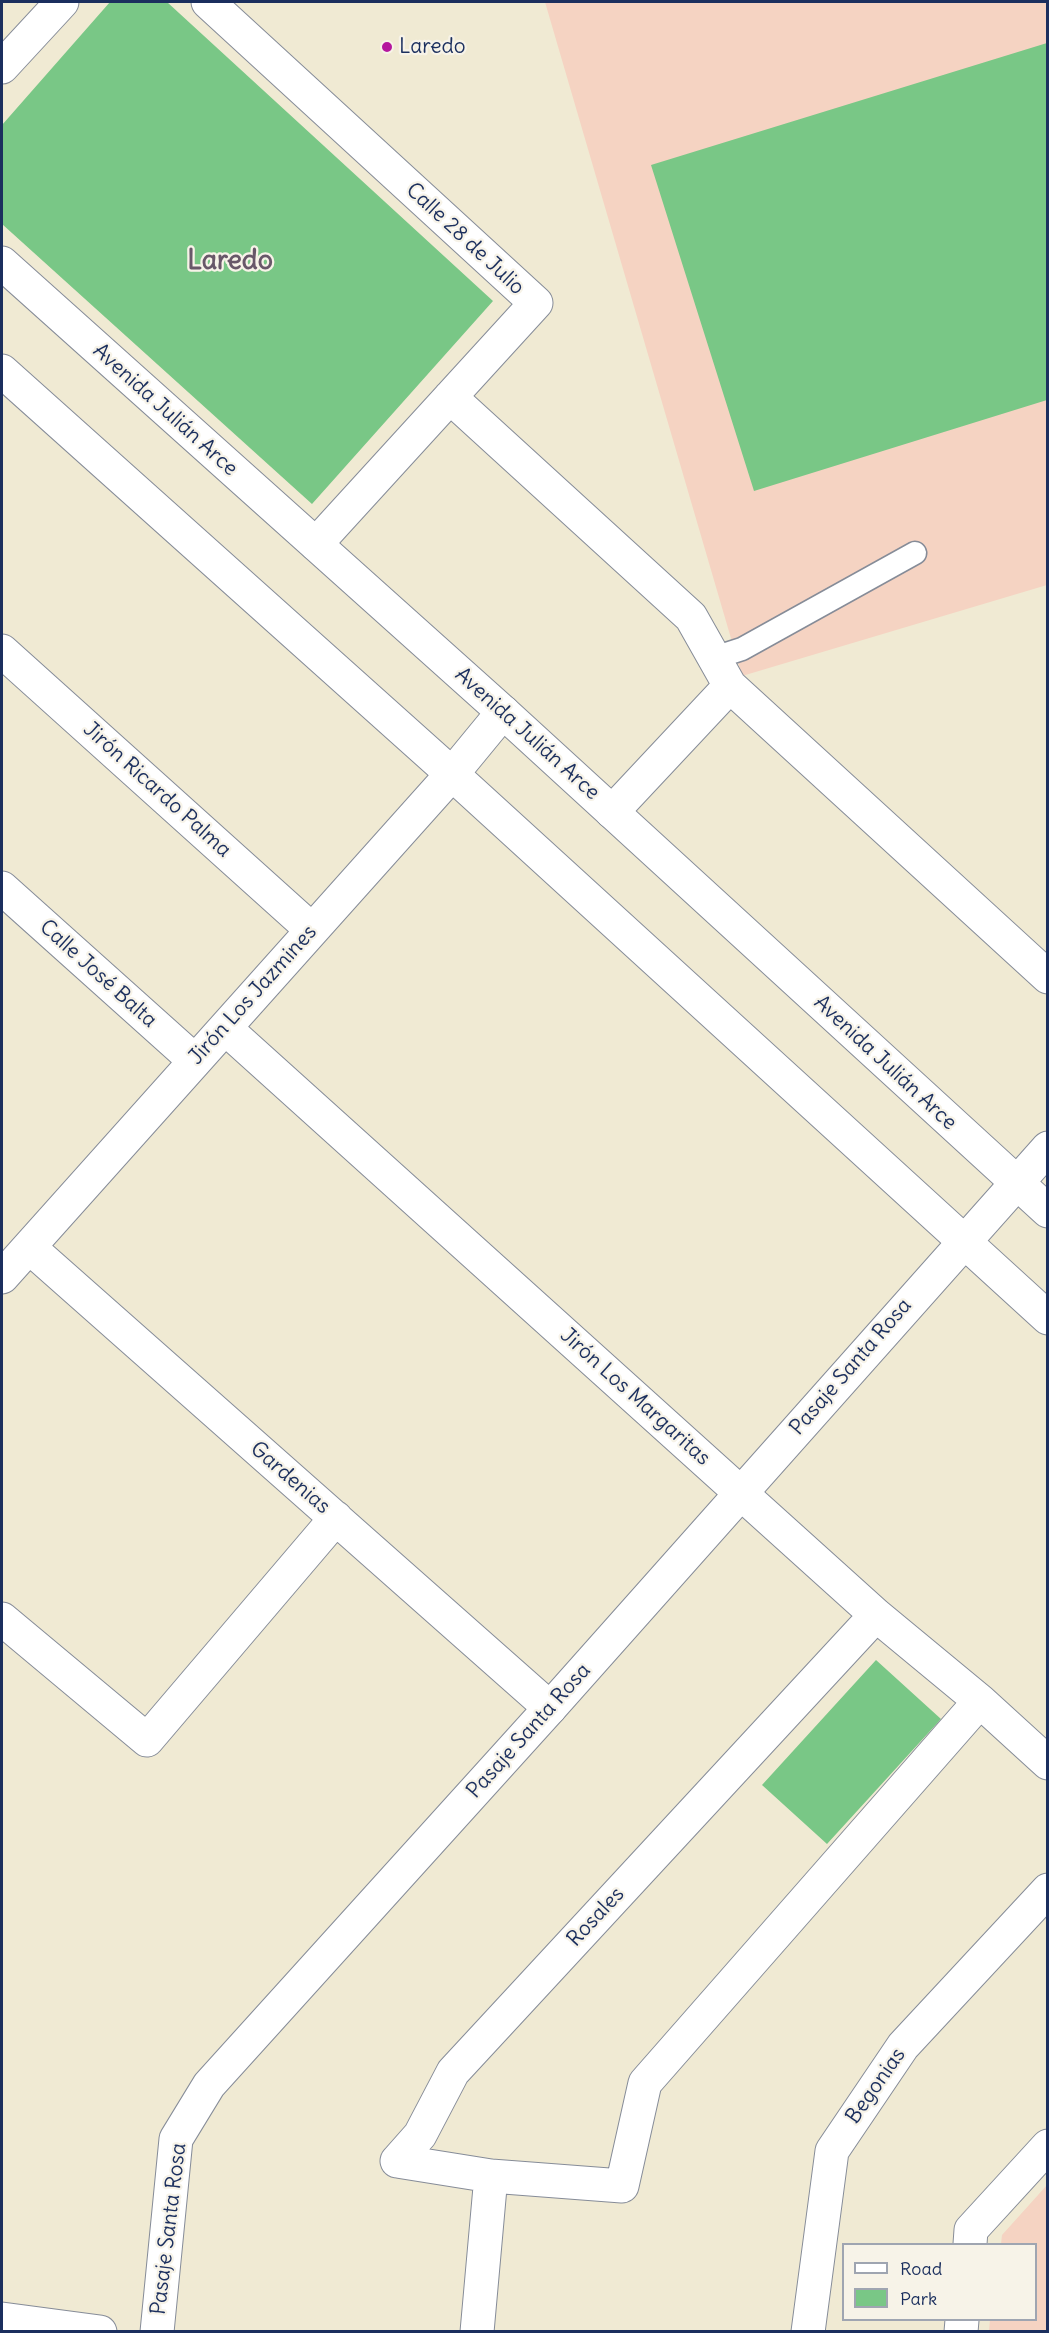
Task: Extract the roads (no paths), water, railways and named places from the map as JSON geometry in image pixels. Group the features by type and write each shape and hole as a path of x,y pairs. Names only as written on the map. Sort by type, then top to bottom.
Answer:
{"street":[{"path":"2,67 62,2"},
{"name":"Calle 28 de Julio","path":"208,2 536,303 316,544"},
{"name":"Avenida Julián Arce","path":"2,263 503,712 1047,1211"},
{"path":"2,371 452,774 1047,1318"},
{"path":"450,397 691,617 730,686 1047,977"},
{"name":"Jirón Ricardo Palma","path":"2,651 312,930"},
{"path":"612,812 730,686"},
{"name":"Jirón Los Jazmines","path":"2,1277 452,774 503,712"},
{"name":"Calle José Balta","path":"2,888 195,1061"},
{"name":"Jirón Los Margaritas","path":"225,1028 876,1615 980,1701 1047,1763"},
{"name":"Pasaje Santa Rosa","path":"157,2331 176,2139 209,2085 550,1708 1047,1148"},
{"name":"Gardenias","path":"29,1247 550,1708"},
{"path":"2,1619 147,1740 336,1518"},
{"name":"Rosales","path":"876,1615 453,2072 420,2135 397,2161 491,2176 622,2186 645,2083 980,1701"},
{"name":"Begonias","path":"808,2331 832,2151 903,2046 1047,1890"},
{"path":"970,2243 971,2230 1047,2146"},
{"path":"477,2331 491,2176"},
{"path":"2,2319 100,2331"}],"lane":[{"path":"714,658 742,649 915,553"}],"place":[{"name":"Laredo","path":"387,47"}],"district":[{"name":"Laredo","path":"230,261"}]}
